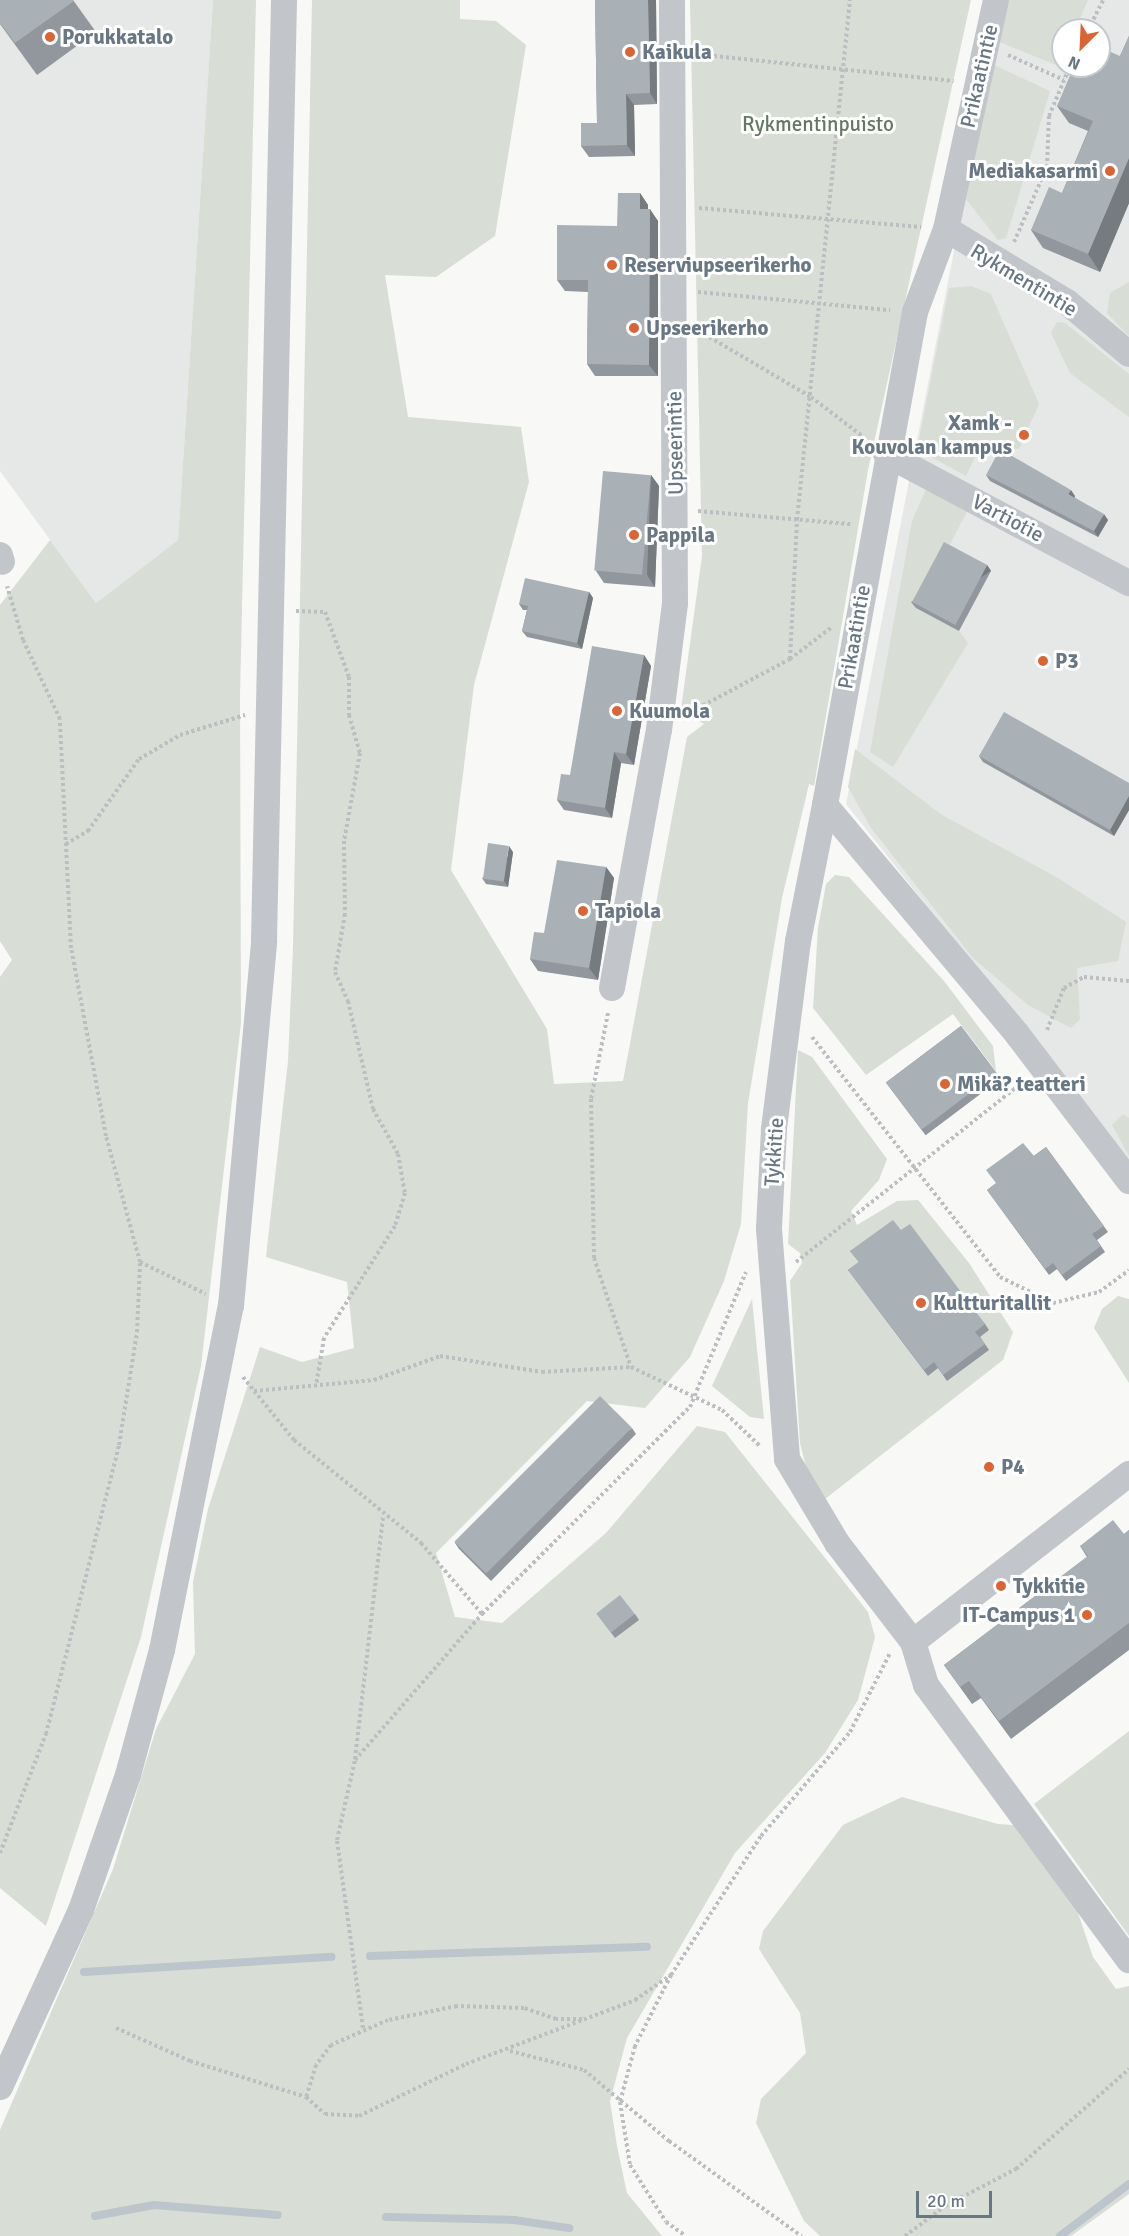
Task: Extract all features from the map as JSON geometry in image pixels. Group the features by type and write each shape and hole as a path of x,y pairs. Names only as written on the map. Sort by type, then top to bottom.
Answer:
{"street":[{"path":"0,2087 81,1910 128,1775 162,1650 224,1354 231,1306 264,940 284,0"},
{"name":"Upseerintie","path":"612,988 659,730 675,603 672,0"},
{"name":"Prikaatintie","path":"825,805 873,525 915,312 946,229 976,83 996,0"},
{"name":"Rykmentintie","path":"946,229 1067,302 1129,354"},
{"name":"Vartiotie","path":"886,454 1129,583"},
{"path":"825,805 1042,1066 1129,1181"},
{"name":"Tykkitie","path":"825,805 798,941 774,1129 772,1281 787,1459 837,1543 908,1635"},
{"path":"1129,1474 908,1635 926,1685 1129,1960"}],"path":[{"path":"790,659 797,520 850,0"},
{"path":"1094,18 1103,0"},
{"path":"985,45 1073,85"},
{"path":"672,52 976,83"},
{"path":"1004,265 1047,167 1049,116 1063,80"},
{"path":"673,206 946,229"},
{"path":"674,291 891,310"},
{"path":"674,316 811,397 886,454"},
{"path":"676,508 873,525"},
{"path":"0,1853 46,1734 119,1445 137,1332 140,1262 106,1136 71,948 60,719 22,640 1,559"},
{"path":"659,730 790,659 859,607"},
{"path":"271,610 326,612 349,677 349,715 360,753 344,841 345,914 335,972 348,1001 373,1108 398,1154 405,1193 395,1226 324,1338 316,1386"},
{"path":"66,844 88,831 139,759 180,735 269,710"},
{"path":"1045,1037 1064,988 1084,977 1129,981"},
{"path":"612,988 591,1099 594,1258 631,1367"},
{"path":"790,1010 916,1164 1000,1277 1023,1293 1053,1303 1099,1292 1129,1270"},
{"path":"772,1281 916,1164 992,1108 1042,1066"},
{"path":"140,1262 231,1306"},
{"path":"355,1760 482,1614 690,1407 750,1265"},
{"path":"224,1354 294,1440 383,1517 421,1543 482,1614"},
{"path":"255,1392 374,1380 440,1356 542,1372 631,1367 695,1394 722,1410 763,1449"},
{"path":"363,2028 337,1840 355,1760 383,1517"},
{"path":"686,2236 666,2222 630,2165 620,2102 635,2046 671,1975 761,1836 850,1732 908,1635"},
{"path":"116,2028 190,2061 306,2097 325,2114 359,2116 466,2064 510,2051 582,2019 635,2000 671,1975"},
{"path":"306,2097 316,2065 331,2044 363,2028 457,2007 524,2008 582,2019"},
{"path":"510,2051 584,2070 620,2102 801,2236"},
{"path":"905,2236 945,2206 1016,2169 1129,2069"}],"shaded area":[{"path":"0,0 213,0 178,540 96,603 0,471"},
{"name":"Xamk - Kouvolan kampus","path":"1003,0 1129,0 1129,1161 846,804"}],"green space":[{"path":"213,0 256,0 240,695 241,1023 201,1366 141,1637 46,1926 0,1888 0,977 12,960 0,941 0,605 50,540 96,603 178,540"},
{"name":"Rykmentinpuisto","path":"312,0 460,0 460,19 496,21 526,45 495,236 436,277 385,275 408,417 521,427 529,482 474,685 451,870 547,1029 554,1084 623,1081 687,737 704,724 681,709 702,556 690,0 971,0 868,470 814,786 809,784 782,898 748,1103 741,1224 724,1281 690,1357 645,1408 587,1401 436,1553 455,1617 502,1623 606,1533 697,1426 725,1432 868,1612 875,1637 858,1700 825,1753 735,1853 627,2038 610,2101 617,2146 627,2193 662,2236 0,2236 0,2130 113,1869 156,1729 195,1654 193,1582 208,1509 260,1347 302,1362 354,1348 347,1282 266,1257 288,1061 293,947"},
{"path":"1008,0 1088,0 1080,18 1051,18 1051,63 997,41"},
{"path":"994,65 1050,91 1006,238 998,240 966,199"},
{"path":"1129,282 1129,336 1107,313 1110,293"},
{"path":"971,286 991,294 1039,404 1019,449 980,447 966,476 917,449 949,288"},
{"path":"1057,322 1065,323 1129,374 1129,417 1070,373 1051,333"},
{"path":"926,489 968,510 916,608 959,631 968,643 893,767 870,752 912,521"},
{"path":"855,749 942,815 1058,878 1126,922 1118,961 1077,968 1080,1019 1071,1028 1028,1005 973,958 871,828 848,787"},
{"path":"835,875 849,877 944,981 993,1046 996,1071 953,1014 866,1075 813,1008 818,928 826,884"},
{"path":"798,1050 812,1057 887,1159 879,1180 851,1211 857,1225 897,1201 918,1200 969,1263 1013,1332 1003,1360 825,1499 808,1475 800,1443 790,1281 802,1263 800,1253 788,1244"},
{"path":"1123,1114 1129,1118 1129,1156 1112,1125"},
{"path":"1118,1296 1129,1299 1129,1383 1094,1328 1102,1309"},
{"path":"752,1299 764,1419 750,1417 712,1386"},
{"path":"1129,1731 1129,1936 1034,1804"},
{"path":"902,1797 998,1824 1025,1826 1077,1910 1093,1957 1116,1989 1129,1986 1129,2194 1071,2236 820,2236 804,2221 756,2123 761,2099 806,2053 800,2013 759,1949 763,1931 843,1825"}],"building":[{"path":"0,0 74,1 15,43 0,23"},
{"name":"Kaikula","path":"595,0 648,0 650,93 626,94 627,145 581,146 581,123 597,123"},
{"name":"Mediakasarmi","path":"1129,36 1129,158 1088,254 1031,230 1049,187 1062,193 1093,121 1057,106 1069,78 1111,78 1111,52 1120,56"},
{"name":"Reserviupseerikerho","path":"618,193 640,193 640,209 650,209 649,365 587,364 588,280 557,280 557,225 617,226"},
{"path":"1000,449 1071,490 1068,494 1104,514 1094,531 986,475"},
{"name":"Pappila","path":"603,471 651,475 642,575 594,571"},
{"path":"944,542 987,565 955,625 912,602"},
{"path":"525,578 589,592 577,643 522,631 528,606 519,604"},
{"path":"592,646 644,655 626,754 614,752 605,808 557,800 561,774 570,775"},
{"path":"1004,712 1129,783 1129,796 1110,830 979,756"},
{"path":"488,843 509,846 504,882 483,879"},
{"name":"Tapiola","path":"557,860 606,867 589,968 530,959 534,932 544,933"},
{"name":"Mikä? teatteri","path":"961,1026 997,1073 921,1130 886,1083"},
{"path":"1023,1143 1034,1156 1046,1147 1104,1226 1092,1234 1101,1246 1062,1275 1053,1263 1045,1269 987,1190 996,1183 986,1170"},
{"name":"Kultturitallit","path":"893,1220 901,1230 910,1224 985,1324 975,1332 985,1344 943,1375 934,1362 924,1370 848,1270 859,1262 850,1251"},
{"path":"600,1396 632,1428 486,1573 454,1542"},
{"name":"IT-Campus 1","path":"1113,1520 1124,1534 1129,1530 1129,1623 999,1721 969,1681 960,1687 944,1665 1088,1556 1080,1546"},
{"path":"620,1595 635,1614 611,1632 596,1613"}],"waterway":[{"path":"370,1956 647,1947"},
{"path":"84,1972 332,1957"},
{"path":"1060,2236 1129,2184"},
{"path":"95,2216 154,2205 278,2215"},
{"path":"386,2217 514,2220 569,2228"}],"place":[{"name":"Porukkatalo","path":"50,37"},
{"name":"Kaikula","path":"630,52"},
{"name":"Mediakasarmi","path":"1110,171"},
{"name":"Reserviupseerikerho","path":"612,265"},
{"name":"Upseerikerho","path":"634,328"},
{"name":"Xamk - Kouvolan kampus","path":"1024,435"},
{"name":"Pappila","path":"634,535"},
{"name":"P3","path":"1043,661"},
{"name":"Kuumola","path":"617,711"},
{"name":"Tapiola","path":"583,911"},
{"name":"Mikä? teatteri","path":"945,1084"},
{"name":"Kultturitallit","path":"921,1303"},
{"name":"P4","path":"989,1467"},
{"name":"Tykkitie","path":"1001,1586"},
{"name":"IT-Campus 1","path":"1087,1615"}]}
